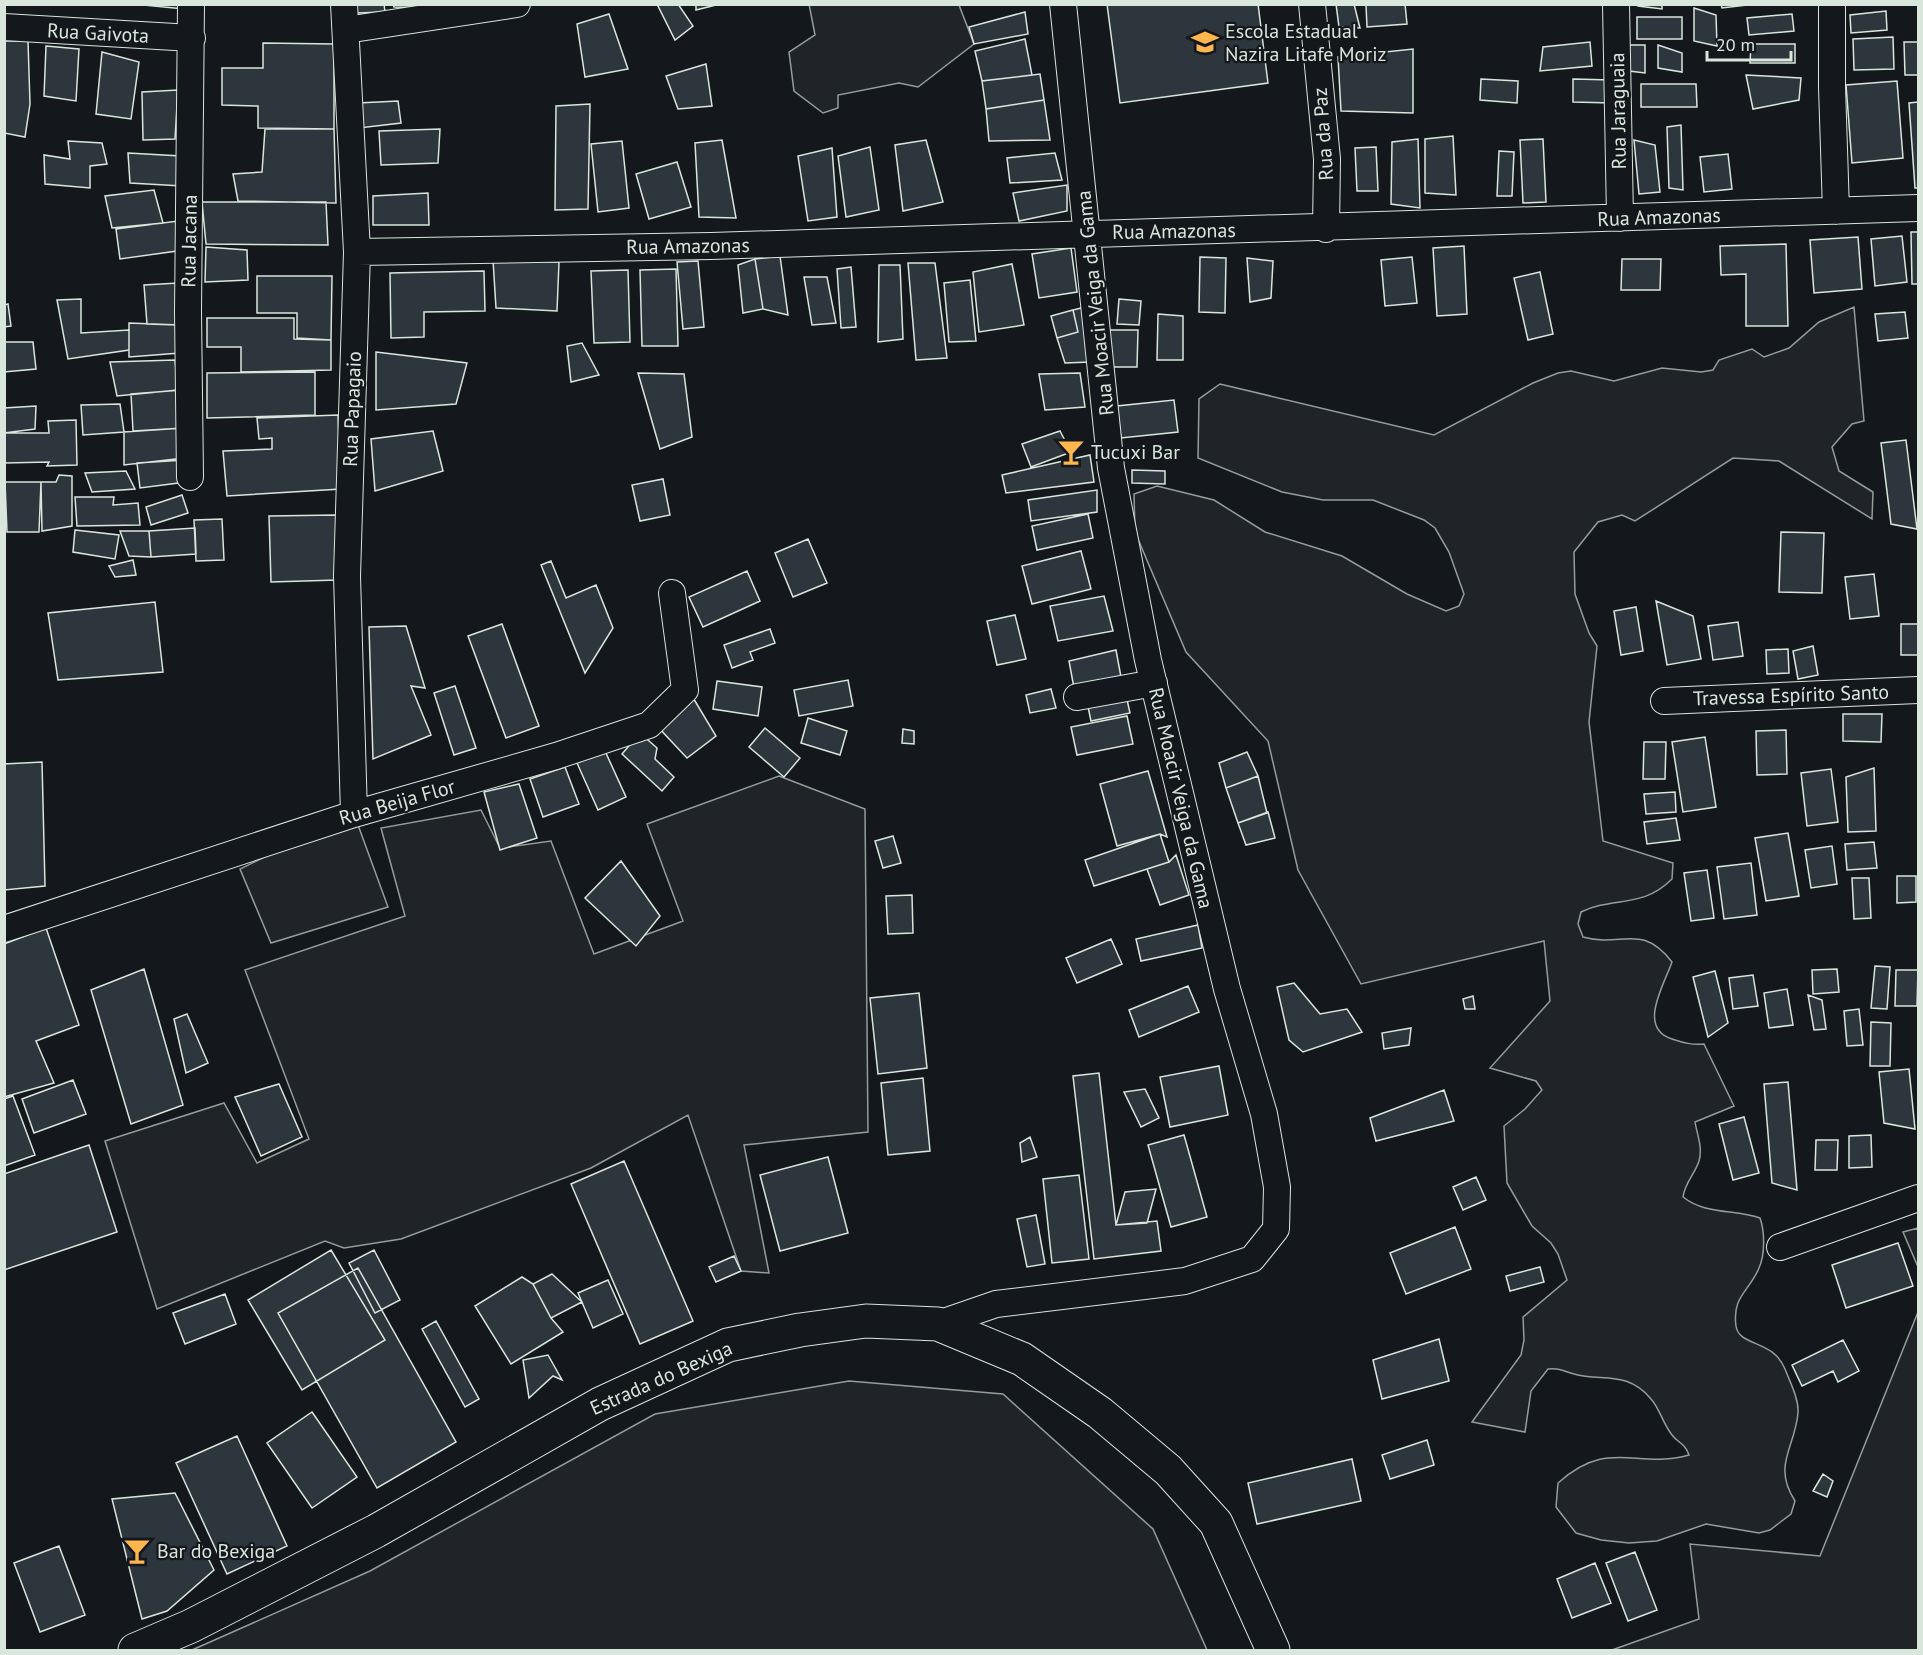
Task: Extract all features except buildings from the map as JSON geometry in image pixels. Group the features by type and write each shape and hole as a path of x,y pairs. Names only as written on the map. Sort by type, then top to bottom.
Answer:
{"street":[{"name":"Rua Jacana","path":"190,477 188,312 191,4"},
{"name":"Rua Papagaio","path":"344,4 357,252 347,576 354,814"},
{"path":"346,30 517,4"},
{"name":"Rua Moacir Veiga da Gama","path":"938,1324 996,1304 1185,1281 1252,1259 1276,1229 1277,1187 1264,1114 1227,989 1154,683 1112,468 1063,4"},
{"name":"Rua da Paz","path":"1312,4 1328,159 1326,229"},
{"name":"Rua Jaraguaia","path":"1616,4 1620,218"},
{"path":"1832,4 1836,211"},
{"name":"Rua Gaivota","path":"4,27 192,38"},
{"name":"Rua Amazonas","path":"357,252 711,246 1088,233 1326,229 1918,208"},
{"name":"Rua Beija Flor","path":"4,929 354,814 556,756 649,725 686,690 672,593"},
{"path":"1077,697 1154,683"},
{"name":"Travessa Espírito Santo","path":"1664,701 1918,690"},
{"path":"1780,1248 1918,1198"},
{"name":"Estrada do Bexiga","path":"135,1650 191,1626 376,1531 600,1404 728,1345 800,1330 866,1321 938,1324 1022,1359 1100,1413 1168,1470 1216,1523 1274,1650"}],"shaded area":[{"path":"809,4 959,5 974,44 918,87 899,83 838,95 838,108 823,113 794,91 789,52 815,35"},
{"path":"1854,307 1864,421 1852,424 1832,447 1839,471 1873,492 1872,519 1779,461 1733,458 1635,521 1622,515 1598,522 1574,552 1575,594 1589,633 1597,646 1589,722 1603,841 1673,863 1672,879 1661,888 1650,895 1605,904 1581,912 1578,924 1583,937 1597,940 1640,939 1661,950 1672,962 1656,1005 1656,1026 1672,1039 1704,1044 1734,1106 1695,1122 1700,1156 1683,1197 1701,1207 1760,1218 1763,1237 1762,1257 1755,1276 1736,1308 1736,1326 1738,1333 1743,1337 1780,1359 1794,1391 1798,1408 1785,1467 1788,1488 1795,1501 1791,1514 1770,1530 1759,1533 1706,1524 1657,1541 1629,1543 1601,1540 1576,1533 1556,1507 1558,1483 1576,1469 1593,1461 1623,1457 1670,1459 1689,1455 1669,1431 1654,1403 1642,1390 1623,1380 1548,1369 1531,1391 1525,1432 1472,1422 1521,1355 1524,1340 1523,1317 1567,1280 1558,1254 1551,1243 1532,1226 1507,1183 1504,1126 1525,1109 1542,1090 1536,1081 1490,1068 1550,1001 1544,941 1361,984 1298,870 1268,741 1186,652 1135,532 1134,494 1157,486 1214,500 1265,532 1342,556 1407,594 1446,611 1459,606 1464,594 1449,552 1435,528 1424,520 1373,500 1323,500 1282,492 1198,458 1199,399 1220,384 1434,435 1533,383 1558,373 1571,371 1614,381 1662,368 1701,372 1713,370 1719,360 1752,349 1764,357 1789,348 1819,322"},
{"path":"779,776 865,809 868,1132 744,1145 769,1273 741,1271 688,1115 591,1168 401,1239 344,1248 325,1241 157,1309 105,1141 224,1103 257,1163 309,1139 245,970 405,916 381,828 481,810 500,848 551,841 594,954 683,921 647,824"},
{"path":"354,814 388,907 271,943 240,869"},
{"path":"1918,1228 1918,1267 1903,1232"},
{"path":"1918,1312 1918,1650 1612,1650 1699,1619 1690,1544 1820,1556"},
{"path":"849,1381 1003,1394 1153,1529 1207,1650 192,1650 370,1571 655,1414"}],"place":[{"name":"Escola Estadual Nazira Litafe Moriz","path":"1205,42"},
{"name":"Tucuxi Bar","path":"1071,452"},
{"name":"Bar do Bexiga","path":"137,1551"}]}
